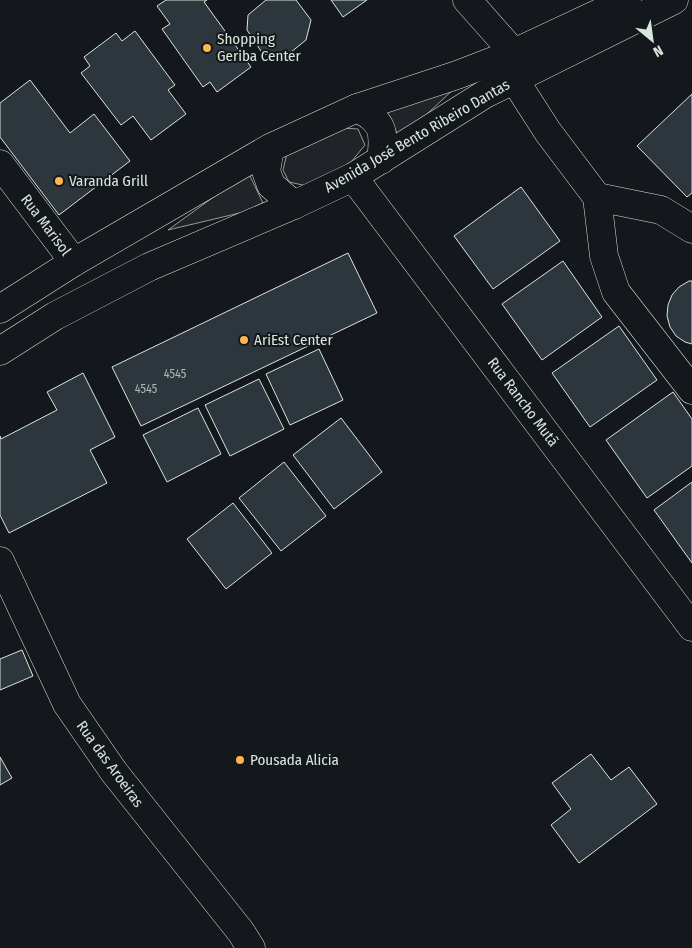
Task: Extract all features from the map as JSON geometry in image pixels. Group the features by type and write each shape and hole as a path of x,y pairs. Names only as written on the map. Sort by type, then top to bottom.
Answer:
{"street":[{"path":"467,0 514,66 548,132 596,197 604,256 616,292 692,390"},
{"name":"Avenida José Bento Ribeiro Dantas","path":"0,351 55,316 149,267 294,206 354,177 485,94 514,66 627,0"},
{"name":"Avenida José Bento Ribeiro Dantas","path":"0,309 74,262 270,148 357,108 457,75 514,66 674,0"},
{"path":"357,108 371,115 380,127 383,144 381,160"},
{"path":"270,148 266,171 271,185 294,206"},
{"name":"Rua Marisol","path":"0,164 74,262"},
{"name":"Rua Rancho Mutã","path":"354,177 692,627"},
{"path":"596,197 661,210 692,229"},
{"name":"Rua das Aroeiras","path":"0,561 67,704 114,772 241,932 251,948"}],"shaded area":[{"path":"455,88 400,139 383,104"},
{"path":"329,127 358,129 365,145 347,167 307,186 289,182 283,170 288,149"},
{"path":"248,172 265,207 168,230"}],"building":[{"name":"Shopping Geriba Center","path":"166,0 207,0 204,2 251,67 217,92 210,82 203,87 162,29 170,24 157,6"},
{"path":"266,0 296,0 311,20 306,40 285,57 263,54 247,30 248,15"},
{"name":"Shopping Geriba Center","path":"331,0 367,0 343,17"},
{"path":"135,31 175,85 168,90 186,114 151,140 133,116 121,125 81,73 90,66 84,57 116,33 122,41"},
{"path":"30,80 70,133 94,114 130,161 59,215 0,137 0,103"},
{"path":"692,94 692,193 687,197 637,146"},
{"path":"521,187 560,241 493,289 454,236"},
{"name":"AriEst Center","path":"348,253 377,313 141,426 112,367"},
{"path":"563,261 602,317 542,360 502,304"},
{"path":"692,281 692,344 676,336 670,327 667,316 668,305 672,295 679,287"},
{"path":"619,326 657,380 590,427 552,373"},
{"path":"319,349 343,400 290,425 266,374"},
{"path":"83,373 115,437 90,450 107,483 9,533 0,515 0,436 1,439 57,410 47,392"},
{"path":"259,379 284,429 230,456 205,405"},
{"path":"673,392 692,419 692,466 647,498 606,440"},
{"path":"198,408 221,454 167,482 143,435"},
{"path":"341,418 382,472 334,509 293,455"},
{"path":"284,462 326,516 281,551 239,498"},
{"path":"692,482 692,563 654,510"},
{"path":"233,503 272,553 226,589 187,539"},
{"path":"22,650 33,676 0,690 0,659"},
{"path":"591,754 611,780 629,767 657,804 579,863 551,825 571,809 552,783"},
{"path":"0,757 12,778 0,785"}],"place":[{"name":"Shopping Geriba Center","path":"207,48"},
{"name":"Varanda Grill","path":"59,181"},
{"name":"AriEst Center","path":"244,340"},
{"name":"Pousada Alicia","path":"240,760"}]}
